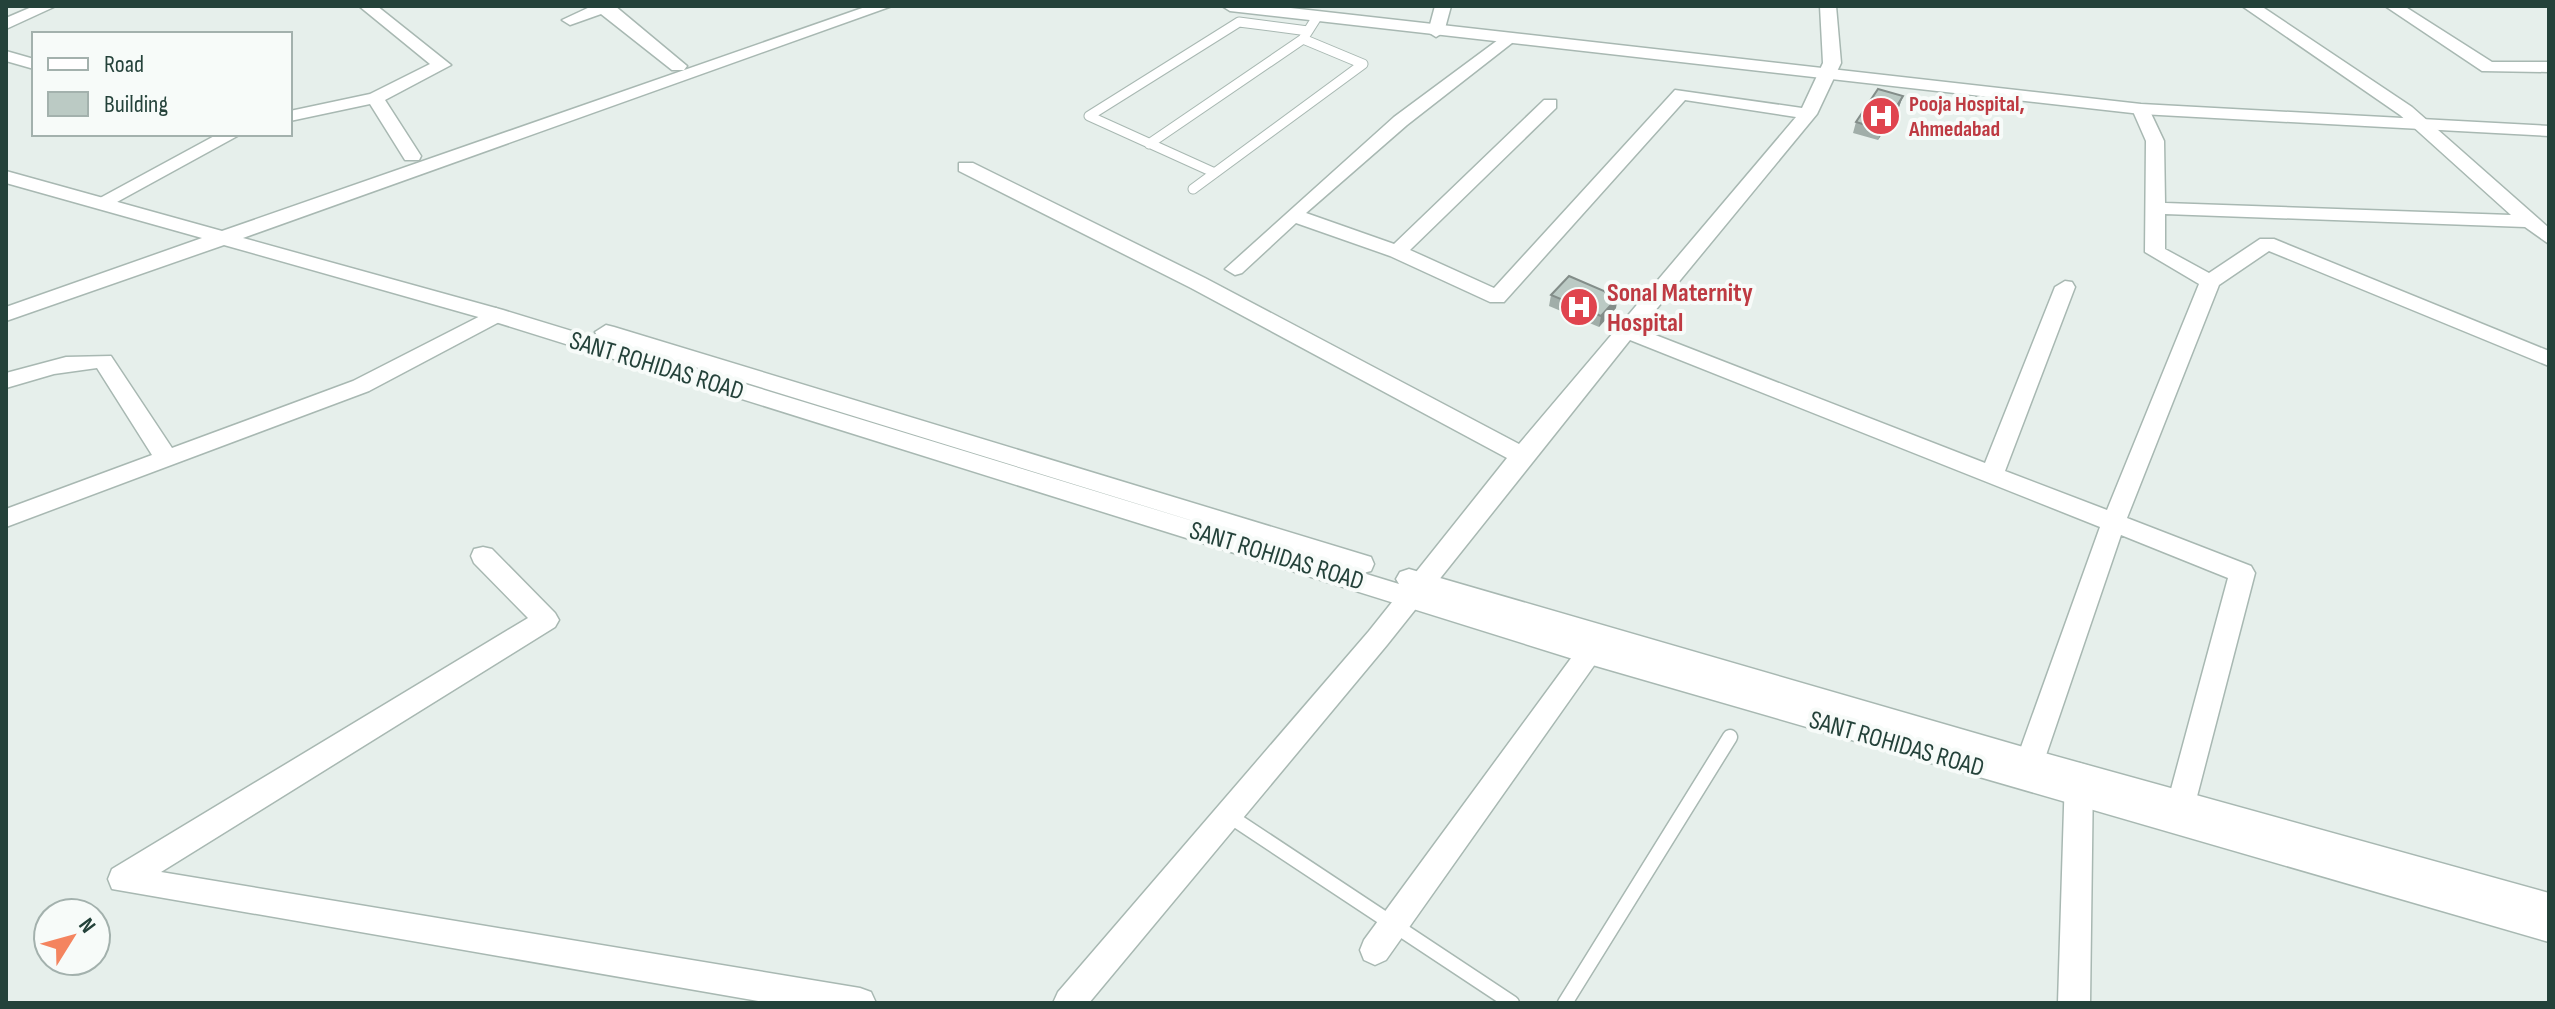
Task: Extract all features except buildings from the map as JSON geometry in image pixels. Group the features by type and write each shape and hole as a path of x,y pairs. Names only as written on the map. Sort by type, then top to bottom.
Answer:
{"street":[{"path":"6,24 48,6"},
{"path":"292,116 375,98 442,65 367,6"},
{"path":"6,314 412,156 856,6"},
{"path":"6,303 884,6"},
{"path":"1230,6 1313,23 1440,19 2141,109 2549,131"},
{"path":"1069,1003 1416,590 1522,456 1629,332 1808,114 1830,68 1828,6"},
{"path":"2250,6 2406,111 2549,238"},
{"path":"2393,6 2488,67 2549,67"},
{"path":"570,20 605,7 678,66"},
{"path":"1440,19 1506,39 1830,68 2119,93 2549,118"},
{"path":"1235,269 1456,75 1506,39"},
{"path":"6,56 32,63"},
{"path":"1293,215 1397,252 1497,297 1681,94 1808,114"},
{"path":"375,98 412,156"},
{"path":"1397,252 1550,104"},
{"path":"2141,109 2155,141 2155,252 2210,282"},
{"path":"110,198 228,136"},
{"path":"6,167 218,233 506,302 1416,590 2030,761 2079,786 2181,804 2549,907"},
{"path":"966,167 1198,283 1522,456"},
{"name":"SANT ROHIDAS ROAD","path":"6,177 218,233 1416,590 1589,653 2079,786 2549,928"},
{"path":"2155,208 2529,221"},
{"path":"2030,761 2113,523 2210,282 2267,243 2549,359"},
{"path":"1992,475 2065,287"},
{"path":"6,518 361,386 496,315"},
{"path":"1629,332 2242,573 2181,804"},
{"path":"6,381 81,360 103,361 166,457"},
{"path":"483,556 546,620 123,879 860,1003"},
{"path":"1375,950 1589,653"},
{"path":"2074,1003 2079,786"}],"lane":[{"path":"1193,189 1215,173 1363,64 1313,23 1239,22 1089,116 1215,173"},
{"path":"1149,144 1313,23"},
{"path":"1565,1003 1730,737"},
{"path":"1228,815 1392,927 1512,1003"}],"place":[{"name":"Pooja Hospital, Ahmedabad","path":"1881,116"},
{"name":"Sonal Maternity Hospital","path":"1579,307"}]}
